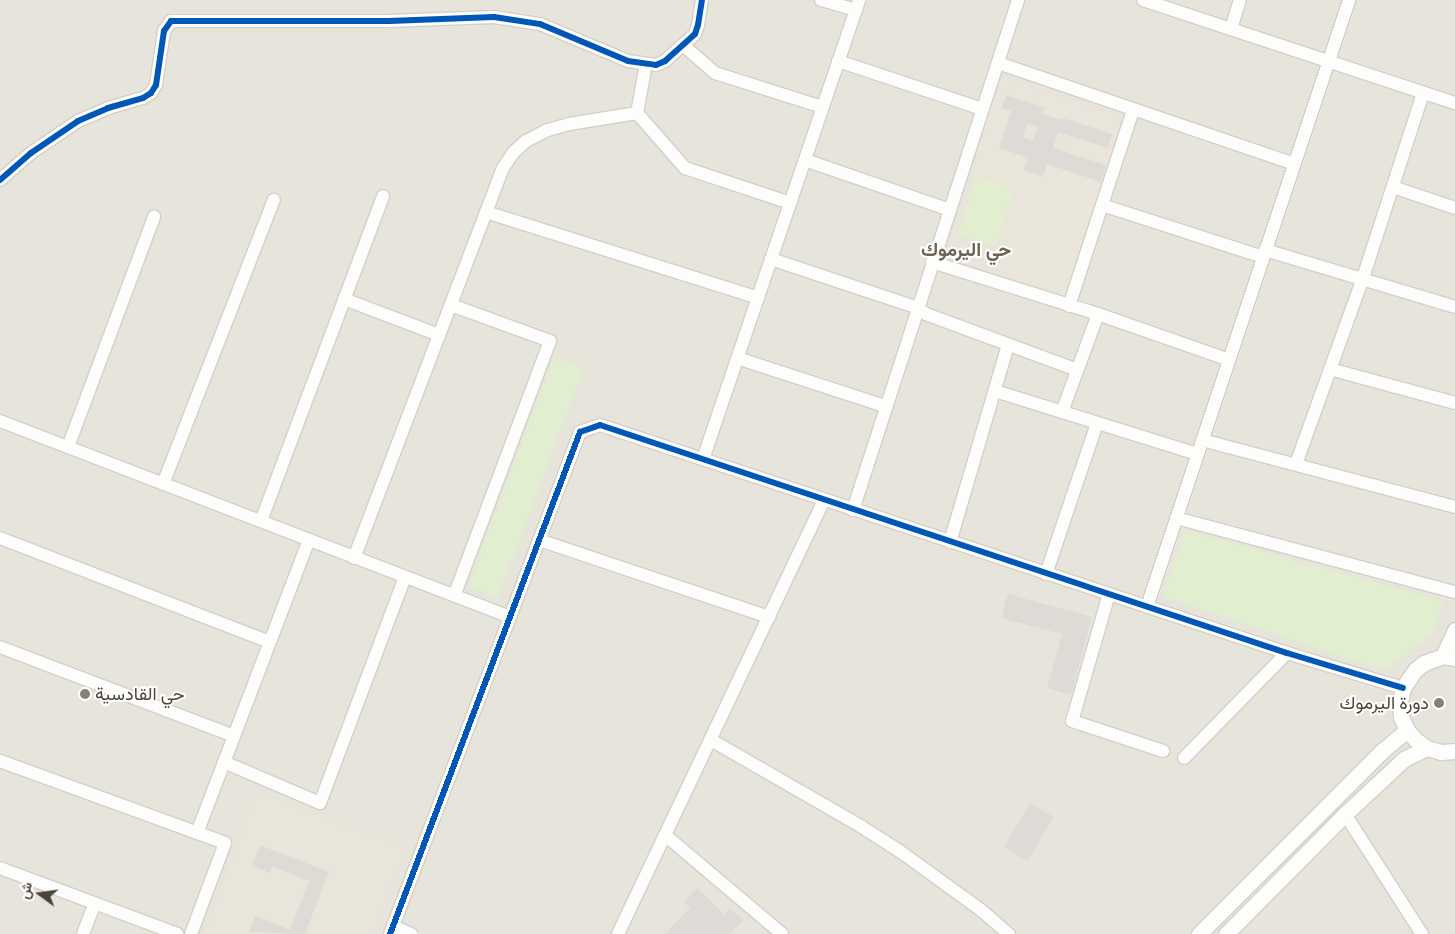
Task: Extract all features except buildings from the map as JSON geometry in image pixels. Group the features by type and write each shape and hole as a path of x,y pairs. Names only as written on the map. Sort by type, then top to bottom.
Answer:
{"street":[{"path":"0,180 31,153 78,121 108,108 143,98 151,93 156,85 164,31 168,23 175,20 389,21 494,17 540,24 628,61 646,64 662,63 683,46 697,30 702,0"},
{"path":"703,459 858,5 821,0"},
{"path":"852,510 1018,0"},
{"path":"1143,0 1327,63 1455,103"},
{"path":"1230,29 1240,0"},
{"path":"1147,606 1349,0"},
{"path":"683,46 715,73 822,108"},
{"path":"838,61 982,109"},
{"path":"998,63 1294,164"},
{"path":"637,113 646,64"},
{"path":"1296,464 1362,281 1423,93"},
{"path":"1069,306 1133,110"},
{"path":"637,113 685,168 790,203"},
{"path":"354,558 503,168 512,153 526,141 548,130 568,124 637,113"},
{"path":"805,160 950,210"},
{"path":"1393,187 1455,208"},
{"path":"261,521 383,196"},
{"path":"163,484 274,200"},
{"path":"1102,204 1264,254 1455,308"},
{"path":"486,212 758,298"},
{"path":"68,447 154,217"},
{"path":"771,259 918,308 926,314 1077,370"},
{"path":"932,262 1098,314 1229,360"},
{"path":"344,299 439,334"},
{"path":"451,305 550,341 454,596"},
{"path":"1062,412 1098,314"},
{"path":"950,542 1008,345"},
{"path":"737,358 885,406"},
{"path":"1330,368 1455,403"},
{"path":"995,391 1197,454"},
{"path":"0,421 510,617"},
{"path":"1046,574 1097,423"},
{"path":"411,934 392,930 580,432 600,425 1287,653 1403,688"},
{"path":"1202,440 1455,507"},
{"path":"618,934 824,500"},
{"path":"1176,518 1455,592"},
{"path":"0,538 269,642"},
{"path":"197,833 309,540"},
{"path":"539,540 769,617"},
{"path":"224,762 320,803 405,577"},
{"path":"1109,594 1072,721 1164,751"},
{"path":"1455,630 1449,657 1424,664 1415,670 1403,688 1400,702 1401,717 1407,730 1416,740 1427,748 1441,752 1455,752"},
{"path":"0,647 234,736"},
{"path":"1184,758 1287,653"},
{"path":"1199,934 1382,751 1407,730"},
{"path":"711,740 862,827 901,852 981,910 1009,934"},
{"path":"1226,934 1345,814 1404,759 1427,748"},
{"path":"0,761 225,844 191,934"},
{"path":"1345,814 1422,934"},
{"path":"665,835 782,934"},
{"path":"0,868 178,934"},
{"path":"83,934 95,903"}],"shaded area":[{"path":"0,0 1455,0 1455,934 0,934"},
{"path":"1000,77 1123,116 1065,296 945,257"},
{"path":"257,792 406,848 374,934 204,934"}],"green space":[{"path":"976,176 1014,187 996,246 958,235"},
{"path":"554,357 584,368 498,598 468,586"},
{"path":"1185,530 1443,601 1433,633 1383,671 1163,596"}],"cycle path":[{"path":"0,180 31,153 78,121 108,108 143,98 151,93 156,85 164,31 171,21 389,21 494,17 540,24 628,61 656,65 665,61 695,34 702,0"},
{"path":"390,934 580,432 600,425 1287,653 1403,688"}],"place":[{"name":"حي القادسية","path":"85,694"},
{"name":"دورة اليرموك","path":"1439,703"}],"district":[{"name":"حي اليرموك","path":"966,250"}]}
